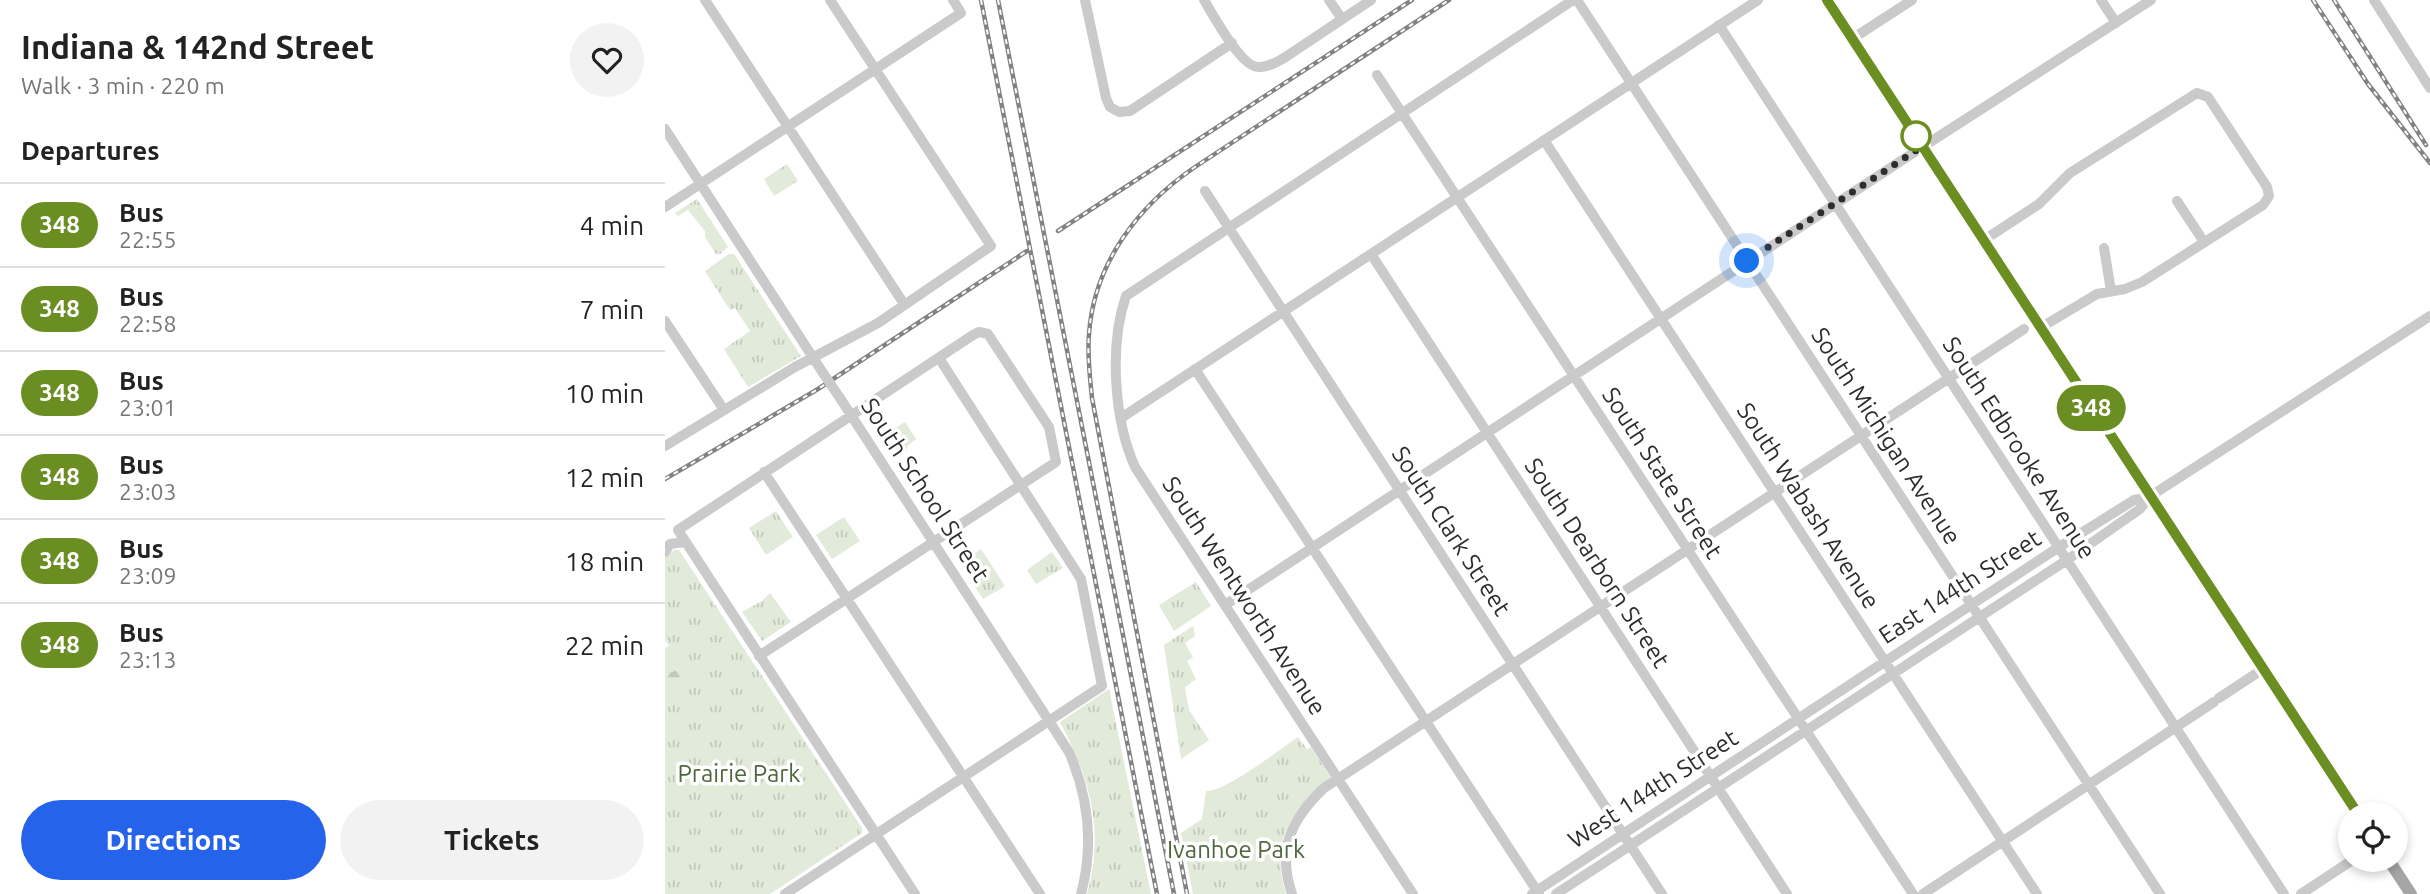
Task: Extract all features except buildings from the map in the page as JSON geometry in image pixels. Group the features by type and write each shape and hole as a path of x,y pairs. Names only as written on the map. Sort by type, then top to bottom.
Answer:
{"main road":[{"path":"1826,0 2350,802"},
{"path":"2397,872 2411,894"}],"street":[{"path":"705,0 904,304"},
{"path":"665,446 795,367 878,323 991,246 830,0"},
{"path":"665,207 961,13 953,0"},
{"path":"1085,0 1106,98 1115,110 1122,113 1130,111 1231,43"},
{"path":"1204,0 1231,43 1249,64 1258,68 1284,58 1371,0"},
{"path":"1329,0 1342,19"},
{"path":"1229,228 1575,0"},
{"name":"South Michigan Avenue","path":"1575,0 2160,894"},
{"path":"1121,418 1758,0"},
{"path":"1852,39 1912,0"},
{"path":"2101,0 2116,23"},
{"path":"1225,605 1923,146 2151,0"},
{"path":"2374,0 2426,71 2430,88"},
{"name":"South Edbrooke Avenue","path":"1719,25 2284,894"},
{"name":"South State Street","path":"1377,75 1913,894"},
{"path":"1984,240 2039,204 2070,173 2192,95 2201,93 2208,97 2267,187 2269,196 2263,205 2142,282 2086,299 2040,328"},
{"name":"South School Street","path":"665,130 1069,752 1086,803 1088,848 1081,894"},
{"name":"South Wabash Avenue","path":"1544,140 2037,894"},
{"name":"South Clark Street","path":"1205,191 1662,894"},
{"path":"2177,201 2204,242"},
{"name":"South Wentworth Avenue","path":"1229,228 1126,296 1119,322 1118,399 1130,455 1135,467 1413,894"},
{"path":"2104,248 2111,291"},
{"name":"South Dearborn Street","path":"1371,254 1787,894"},
{"name":"East 144th Street","path":"1805,731 2067,560 2140,509 2149,497 2430,316"},
{"path":"665,321 724,410"},
{"path":"1291,894 1286,870 1287,841 1309,801 1338,778 2024,329"},
{"path":"759,656 1056,461 1049,427 988,334 979,332 678,530 759,656 915,894"},
{"path":"788,893 1101,686 1081,579 939,358"},
{"path":"1195,369 1536,893"},
{"path":"764,472 1040,894"},
{"name":"East 144th Street","path":"1798,719 2133,500 2149,497"},
{"path":"665,551 670,544 685,542"},
{"path":"1923,894 2263,669"},
{"name":"West 144th Street","path":"1536,893 1798,719"},
{"name":"West 144th Street","path":"1556,894 1805,731"},
{"path":"2301,894 2338,870"}],"green space":[{"path":"787,164 798,181 774,196 764,179"},
{"path":"697,199 728,247 720,254 716,254 705,237 705,231 688,210 678,216 675,213"},
{"path":"729,254 734,254 801,356 748,387 724,349 750,331 735,308 730,310 705,271"},
{"path":"905,422 916,439 907,446 907,450 895,456 882,436"},
{"path":"776,511 793,537 766,555 749,528"},
{"path":"844,517 860,541 832,559 816,535"},
{"path":"981,549 1005,586 983,599 960,563"},
{"name":"Prairie Park","path":"674,550 679,550 862,828 862,833 770,894 665,894 665,699 691,681 677,670 665,674 665,648 669,646 665,640 665,558"},
{"path":"1052,552 1063,568 1036,584 1027,570"},
{"path":"1196,582 1211,606 1174,631 1159,605"},
{"path":"770,593 791,622 762,641 742,612 762,601"},
{"path":"1193,626 1195,636 1185,643 1193,657 1187,661 1196,679 1185,687 1189,710 1209,740 1181,759 1164,645"},
{"path":"685,670 692,681 665,699 665,674"},
{"path":"1109,689 1151,894 1087,894 1095,848 1091,805 1079,764 1060,722"},
{"name":"Ivanhoe Park","path":"1298,737 1307,749 1311,747 1331,778 1305,802 1287,828 1281,859 1286,894 1193,894 1181,833 1202,819 1206,791 1215,790 1238,778"}],"railway":[{"path":"981,0 1157,894"},
{"path":"998,0 1174,894"},
{"path":"1058,231 1412,0"},
{"path":"1187,894 1092,398 1089,334 1100,283 1123,238 1138,218 1174,182 1449,0"},
{"path":"2313,0 2368,84 2430,163"},
{"path":"2334,0 2426,145"},
{"path":"665,479 818,389 1027,251"}],"bus line":[{"name":"348","path":"1827,0 2350,802"}],"route":[{"path":"1747,261 1923,146 1916,136"}]}
